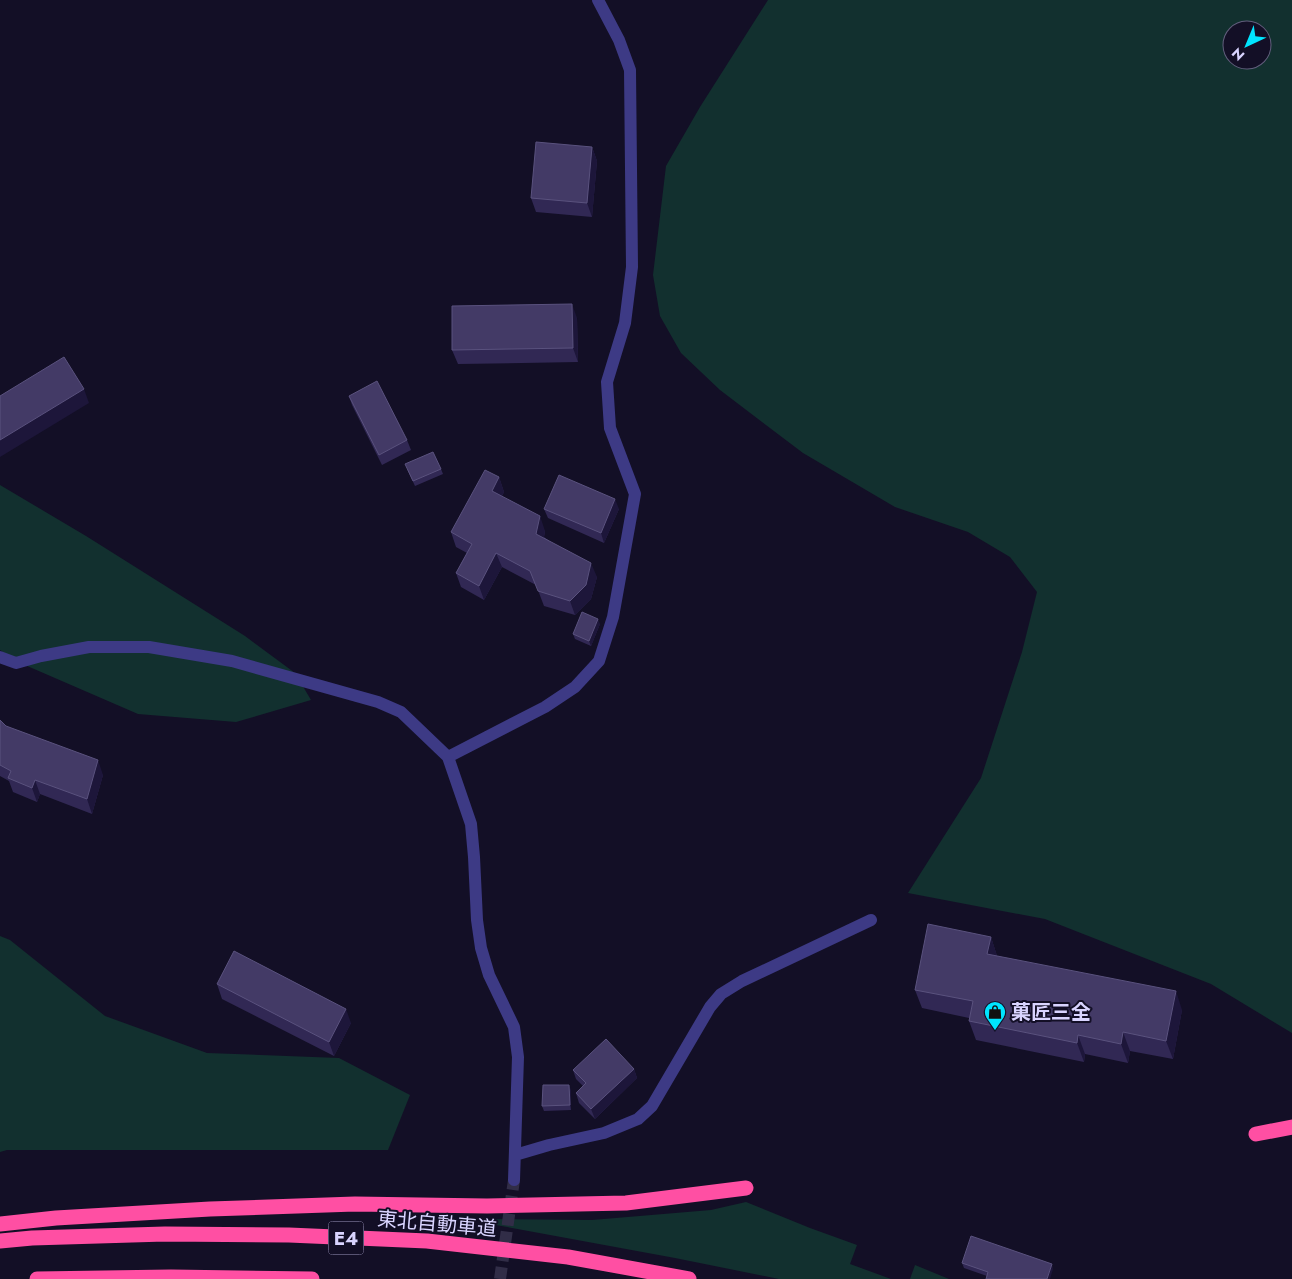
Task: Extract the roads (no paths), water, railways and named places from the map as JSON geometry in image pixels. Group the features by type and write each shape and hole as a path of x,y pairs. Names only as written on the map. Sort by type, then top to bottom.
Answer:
{"highway":[{"path":"1256,1134 1292,1127"},
{"path":"0,1224 56,1218 210,1209 355,1204 487,1206 626,1203 746,1188"},
{"name":"東北自動車道","path":"0,1241 32,1238 165,1234 290,1235 427,1241 568,1257 689,1279"},
{"name":"E4","path":"37,1279 180,1277 312,1279"}],"street":[{"path":"448,758 545,707 575,687 600,661 613,617 635,494 610,428 607,382 625,323 632,267 630,70 619,40 598,0"},
{"path":"0,657 16,663 40,656 89,647 150,647 232,661 378,702 401,712 448,758 470,824 474,857 477,920 481,948 489,975 514,1027 518,1057 514,1180"},
{"path":"515,1156 549,1145 604,1133 638,1119 652,1106 710,1008 721,994 742,981 871,920"}],"tunnel":[{"path":"500,1279 514,1180"}],"place":[{"name":"菓匠三全","path":"995,1031"}]}
